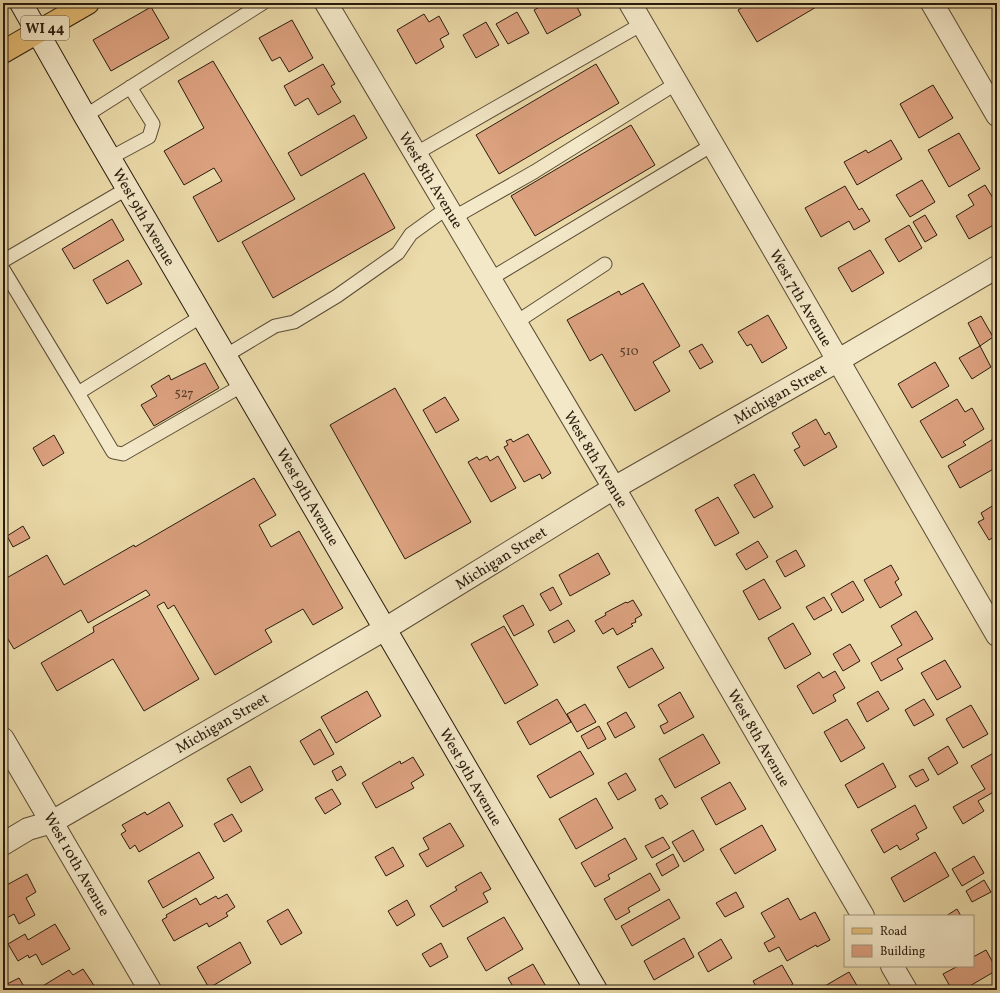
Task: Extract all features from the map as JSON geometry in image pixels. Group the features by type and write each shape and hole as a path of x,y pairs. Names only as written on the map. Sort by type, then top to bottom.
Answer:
{"main road":[{"name":"WI 44","path":"3,52 88,3"}],"street":[{"name":"West 9th Avenue","path":"21,3 85,116 596,990"},
{"name":"West 8th Avenue","path":"326,3 614,488 862,915"},
{"name":"West 7th Avenue","path":"630,3 714,144 837,361 997,635"},
{"path":"932,3 997,114"},
{"name":"Michigan Street","path":"3,844 28,829 52,822 385,629 614,488 837,361 997,267"},
{"name":"West 10th Avenue","path":"3,739 150,990"},
{"path":"893,967 906,990"}],"lane":[{"path":"85,116 263,3"},
{"path":"415,154 642,24"},
{"path":"225,356 275,326 294,322 337,296 398,253 411,234 534,172 677,83"},
{"path":"110,158 149,137 153,124 130,87"},
{"path":"490,279 714,144"},
{"path":"3,261 128,188"},
{"path":"516,323 605,264"},
{"path":"3,269 113,452 123,454 243,385"},
{"path":"78,392 202,316"}],"building":[{"path":"547,3 583,3 577,7 581,15 547,34 534,10"},
{"path":"749,3 823,3 757,42 738,10"},
{"path":"151,7 169,38 111,71 93,40"},
{"path":"517,12 529,33 508,44 496,24"},
{"path":"424,14 429,22 439,16 449,34 440,39 444,47 416,64 397,30"},
{"path":"292,20 313,58 289,72 280,57 272,61 259,38"},
{"path":"486,22 499,45 476,58 463,35"},
{"path":"213,61 295,199 218,242 193,197 222,181 214,168 184,185 164,151 204,128 178,81"},
{"path":"323,64 335,84 331,86 341,102 318,115 308,98 295,106 284,86"},
{"path":"596,64 619,103 499,174 476,135"},
{"path":"933,85 953,118 919,138 900,104"},
{"path":"354,115 367,138 301,176 288,153"},
{"path":"631,125 655,165 535,236 511,196"},
{"path":"959,133 980,169 949,187 928,150"},
{"path":"891,140 902,159 857,185 844,162 866,150 868,153"},
{"path":"364,173 395,228 273,298 242,242"},
{"path":"922,180 935,202 910,217 896,195"},
{"path":"985,185 993,198 995,197 997,201 997,223 969,239 956,216 974,205 968,195"},
{"path":"845,186 859,210 862,208 870,221 854,230 849,221 821,237 805,208"},
{"path":"925,215 937,235 925,242 913,222"},
{"path":"112,219 124,240 74,269 62,249"},
{"path":"909,225 922,248 899,262 885,239"},
{"path":"870,250 884,273 852,292 838,268"},
{"path":"128,260 142,284 107,304 93,280"},
{"path":"643,283 680,346 653,362 670,391 635,411 602,354 590,361 567,320 619,291 621,295"},
{"path":"768,315 787,348 762,363 751,344 747,346 738,332"},
{"path":"981,316 993,337 980,346 968,323"},
{"path":"702,344 713,362 700,369 689,351"},
{"path":"980,346 991,367 972,379 959,358"},
{"path":"935,362 949,386 912,408 898,384"},
{"path":"205,363 219,388 154,426 141,405 157,396 151,386 169,375 171,380"},
{"path":"395,388 471,522 405,559 330,425"},
{"path":"445,397 459,420 436,433 423,410"},
{"path":"957,399 965,412 972,408 984,429 963,442 966,445 942,458 920,421"},
{"path":"816,419 825,435 829,432 837,447 804,466 794,450 800,447 792,433"},
{"path":"528,434 551,473 542,479 540,474 524,482 504,447 508,445 506,441 511,439 513,442"},
{"path":"54,435 64,453 43,466 33,448"},
{"path":"995,438 997,455 993,457 997,467 960,488 948,466"},
{"path":"487,456 490,461 498,456 516,488 491,502 468,462 477,457 479,460"},
{"path":"754,474 773,507 754,518 734,485"},
{"path":"254,478 276,515 259,525 271,547 299,531 343,608 313,625 303,609 265,630 272,642 215,675 174,605 168,609 164,602 157,606 199,679 144,711 113,659 57,691 41,663 94,632 93,627 150,595 146,590 88,623 81,610 14,649 3,631 3,580 47,555 64,585 134,545 135,547"},
{"path":"718,497 739,533 715,546 695,510"},
{"path":"997,503 997,535 989,540 978,522 984,519 981,513"},
{"path":"23,526 30,538 13,547 7,536"},
{"path":"758,541 768,557 746,570 736,554"},
{"path":"796,550 805,566 785,577 776,561"},
{"path":"598,553 610,574 570,596 559,575"},
{"path":"891,565 899,579 895,582 902,595 880,608 864,580"},
{"path":"764,579 781,608 759,620 743,591"},
{"path":"853,581 864,600 842,613 831,594"},
{"path":"553,587 562,604 550,611 540,594"},
{"path":"824,597 832,610 814,620 806,607"},
{"path":"633,600 642,615 635,619 636,622 631,624 633,626 617,635 613,628 603,634 595,621 606,615 605,613"},
{"path":"523,605 534,625 514,636 503,616"},
{"path":"916,611 933,639 897,659 903,669 881,681 871,663 902,645 891,626"},
{"path":"568,620 575,631 554,643 548,631"},
{"path":"793,623 811,654 785,669 768,638"},
{"path":"504,626 538,685 505,704 471,644"},
{"path":"850,644 860,661 843,671 833,654"},
{"path":"652,648 664,668 629,688 617,667"},
{"path":"945,660 961,687 937,700 921,673"},
{"path":"835,671 845,688 833,695 836,701 813,714 797,686 819,672 823,678"},
{"path":"367,691 381,716 336,743 321,717"},
{"path":"878,691 889,709 867,722 857,703"},
{"path":"680,692 694,717 664,734 660,726 668,722 658,705"},
{"path":"557,699 571,722 530,745 517,722"},
{"path":"924,699 934,715 914,726 905,710"},
{"path":"585,704 596,722 577,732 567,714"},
{"path":"971,705 988,734 963,748 946,719"},
{"path":"626,712 635,727 615,738 607,723"},
{"path":"847,719 865,748 841,762 824,732"},
{"path":"599,726 606,739 588,749 581,736"},
{"path":"320,729 334,754 314,765 300,741"},
{"path":"703,734 720,763 675,788 659,759"},
{"path":"948,746 958,763 938,775 928,758"},
{"path":"580,751 594,774 550,798 537,776"},
{"path":"997,751 997,790 978,801 984,811 963,824 953,807 985,789 971,766"},
{"path":"413,757 424,775 411,783 414,788 376,808 362,783 400,761 401,764"},
{"path":"883,763 896,787 858,808 845,785"},
{"path":"250,766 263,790 241,803 227,779"},
{"path":"341,766 346,775 337,781 332,771"},
{"path":"923,769 929,780 916,787 909,776"},
{"path":"626,773 636,790 618,800 608,783"},
{"path":"730,782 746,809 716,825 701,798"},
{"path":"332,789 341,804 325,814 315,798"},
{"path":"662,795 668,804 660,809 655,799"},
{"path":"596,798 613,828 576,849 559,819"},
{"path":"169,802 183,826 139,852 135,845 130,849 121,834 126,831 122,825 145,812 147,815"},
{"path":"915,805 927,828 916,834 919,839 900,850 897,845 884,853 871,830"},
{"path":"232,814 242,831 224,842 214,824"},
{"path":"450,823 464,846 427,867 419,854 429,849 423,838"},
{"path":"762,825 776,850 735,874 720,849"},
{"path":"693,830 704,850 684,862 672,842"},
{"path":"663,837 670,848 652,858 645,846"},
{"path":"625,838 637,859 608,875 610,879 595,887 581,863"},
{"path":"393,847 404,866 386,876 375,857"},
{"path":"199,852 214,878 163,908 148,881"},
{"path":"935,852 949,876 904,902 891,878"},
{"path":"673,854 679,866 662,876 656,864"},
{"path":"974,856 984,873 962,886 952,869"},
{"path":"481,872 491,889 483,893 488,902 443,927 430,906 457,890 455,887"},
{"path":"650,873 660,890 628,908 630,912 616,920 604,899"},
{"path":"27,874 36,892 26,898 35,915 19,924 14,914 3,920 3,901 7,899 3,892 3,887"},
{"path":"984,880 991,892 972,902 966,891"},
{"path":"736,892 744,907 725,917 716,903"},
{"path":"227,894 235,907 226,913 228,916 209,927 207,923 174,941 162,920 167,917 166,915 196,898 200,905 216,896 218,899"},
{"path":"788,898 800,920 815,912 830,940 817,947 816,945 787,961 779,947 769,952 764,943 775,937 761,913"},
{"path":"669,899 680,918 632,946 621,926"},
{"path":"407,900 415,915 397,926 388,911"},
{"path":"288,909 302,933 281,945 267,921"},
{"path":"957,909 960,915 948,915"},
{"path":"504,917 523,949 486,971 467,938"},
{"path":"55,924 70,949 42,965 36,954 29,958 28,955 18,961 8,944 25,934 28,940"},
{"path":"684,938 694,957 654,980 644,961"},
{"path":"721,939 732,958 708,972 698,953"},
{"path":"240,942 251,963 209,988 197,967"},
{"path":"441,943 448,957 430,967 422,954"},
{"path":"986,950 997,970 963,990 952,990 943,974 956,967 974,967 974,956"},
{"path":"533,964 548,990 515,990 508,978"},
{"path":"782,965 793,984 783,990 758,990 753,981"},
{"path":"83,969 97,990 36,990 69,970 73,975"},
{"path":"849,972 859,989 818,990 842,976"},
{"path":"19,978 26,990 3,990 3,986"}]}
